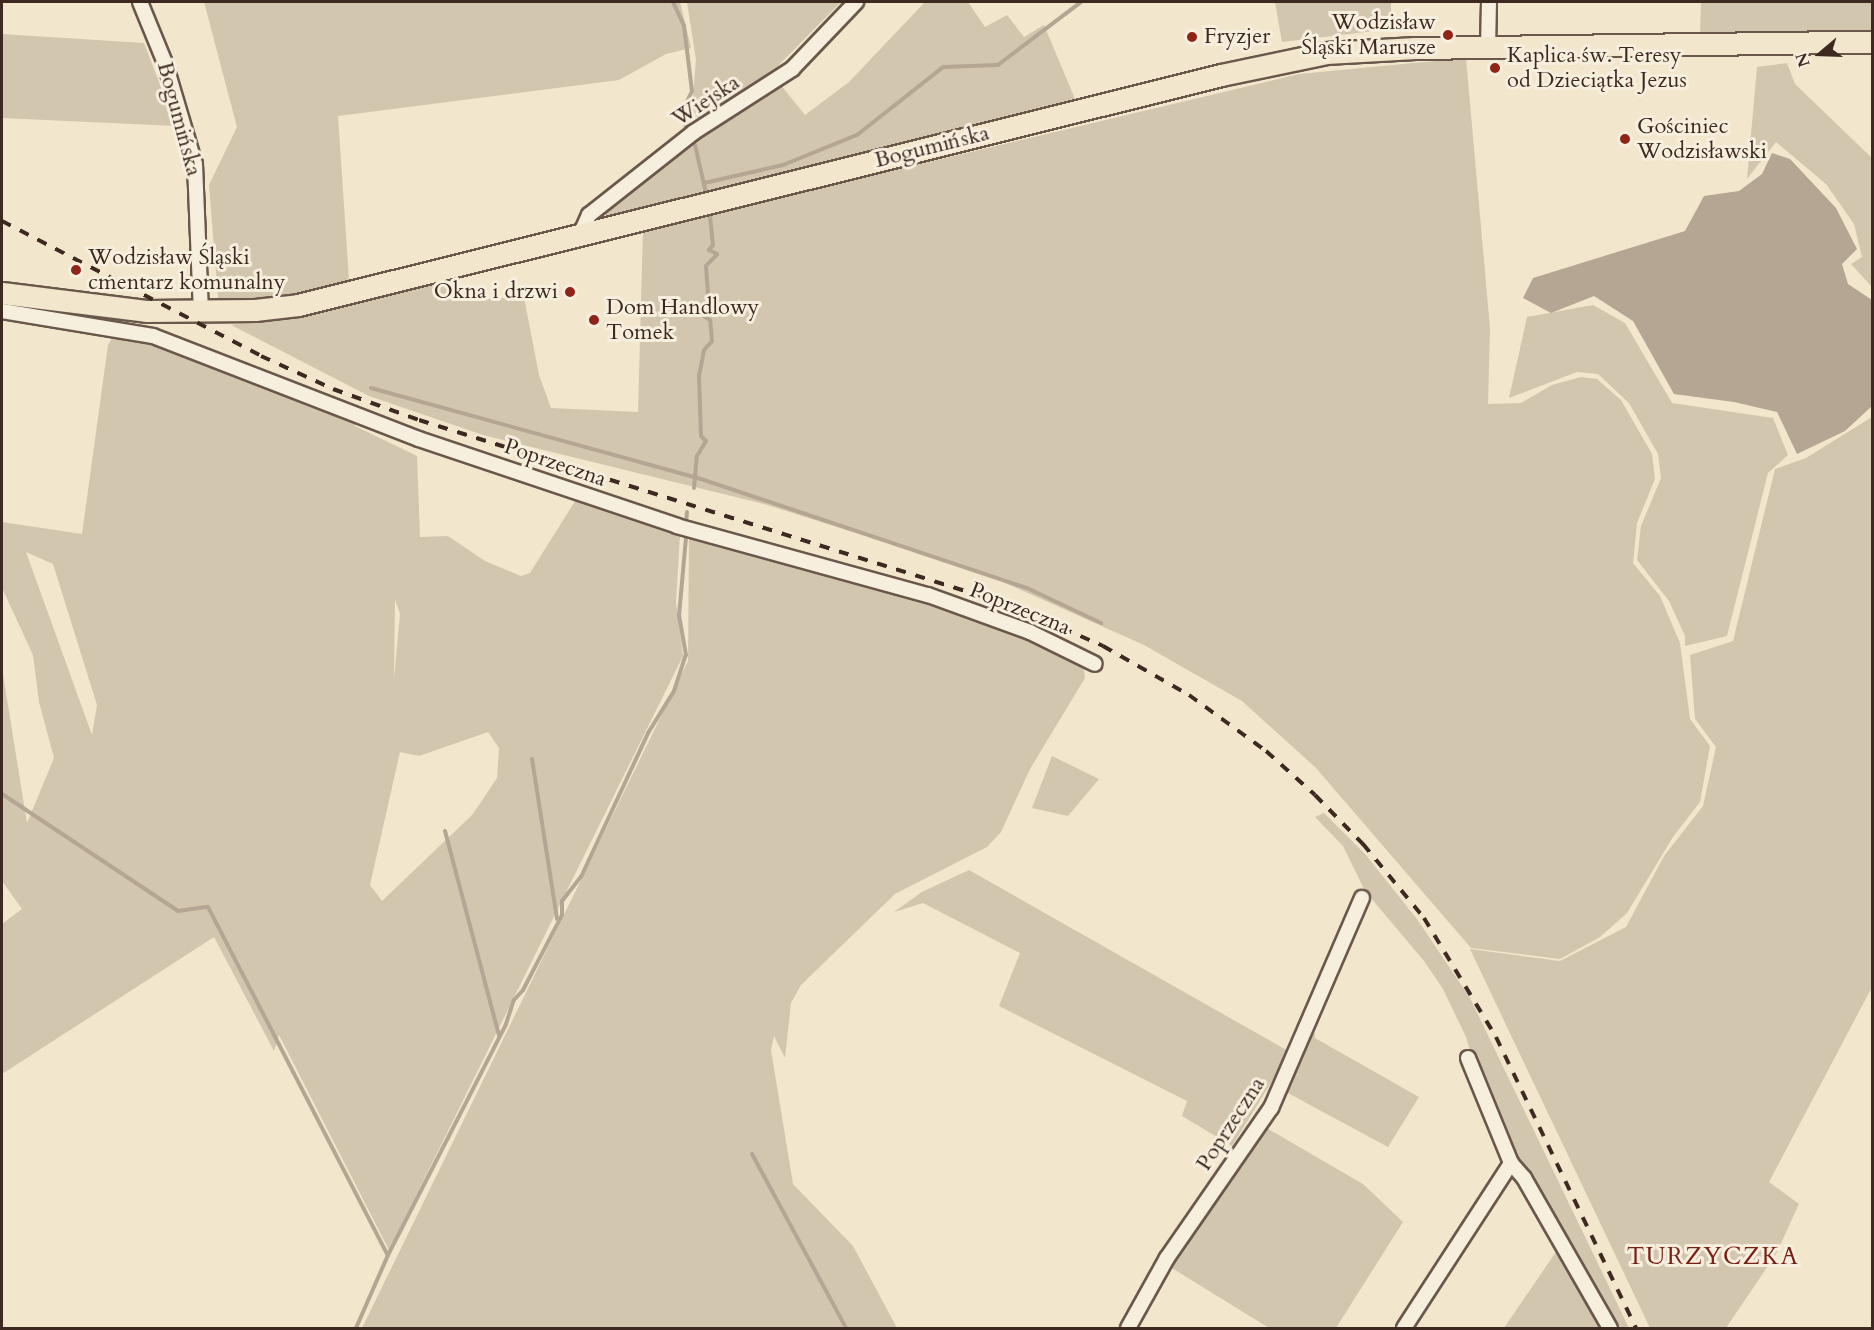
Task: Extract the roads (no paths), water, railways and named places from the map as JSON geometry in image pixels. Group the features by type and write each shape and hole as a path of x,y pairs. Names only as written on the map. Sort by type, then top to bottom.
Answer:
{"main road":[{"name":"Bogumińska","path":"2,293 108,309 201,311 298,305 1294,59 1365,50 1488,50 1872,42"}],"street":[{"name":"Bogumińska","path":"140,2 165,63 195,164 201,311"},
{"name":"Wiejska","path":"580,236 589,214 694,132 792,69 856,2"},
{"path":"1488,50 1489,2"},
{"name":"Poprzeczna","path":"2,311 153,336 419,439 677,526 928,595 1030,632 1095,664"},
{"name":"Poprzeczna","path":"1128,1329 1167,1258 1271,1108 1362,898"},
{"path":"1468,1058 1510,1163 1524,1178 1610,1329"},
{"path":"1404,1329 1510,1163"}],"waterway":[{"path":"673,2 684,26 692,91 685,106 686,130"},
{"path":"704,183 783,165 857,135 943,67 998,65 1081,2"},
{"path":"695,145 706,193"},
{"path":"694,488 697,456 706,441 701,436 699,376 704,350 712,341 710,320 705,317 709,308 706,266 717,254 709,250 713,245 710,215"},
{"path":"371,388 695,477 1027,588 1101,623"},
{"path":"686,523 687,512"},
{"path":"356,1328 388,1255 506,1024 514,1000 523,990 562,915 562,901 581,877 648,733 674,691 686,655 679,616 686,537"},
{"path":"532,759 557,919"},
{"path":"2,794 178,911 208,907 388,1255"},
{"path":"445,831 499,1036"},
{"path":"752,1154 846,1328"}],"railway":[{"path":"2,221 261,356 333,389 419,420 1007,604 1103,646 1189,695 1266,751 1315,795 1363,844 1424,918 1496,1037 1636,1328"}],"place":[{"name":"Wodzisław Śląski Marusze","path":"1448,35"},
{"name":"Fryzjer","path":"1192,37"},
{"name":"Kaplica św. Teresy od Dzieciątka Jezus","path":"1495,68"},
{"name":"Gościniec Wodzisławski","path":"1625,139"},
{"name":"Wodzisław Śląski cmentarz komunalny","path":"76,270"},
{"name":"Okna i drzwi","path":"570,292"},
{"name":"Dom Handlowy Tomek","path":"594,320"}],"district":[{"name":"TURZYCZKA","path":"1713,1257"}]}
